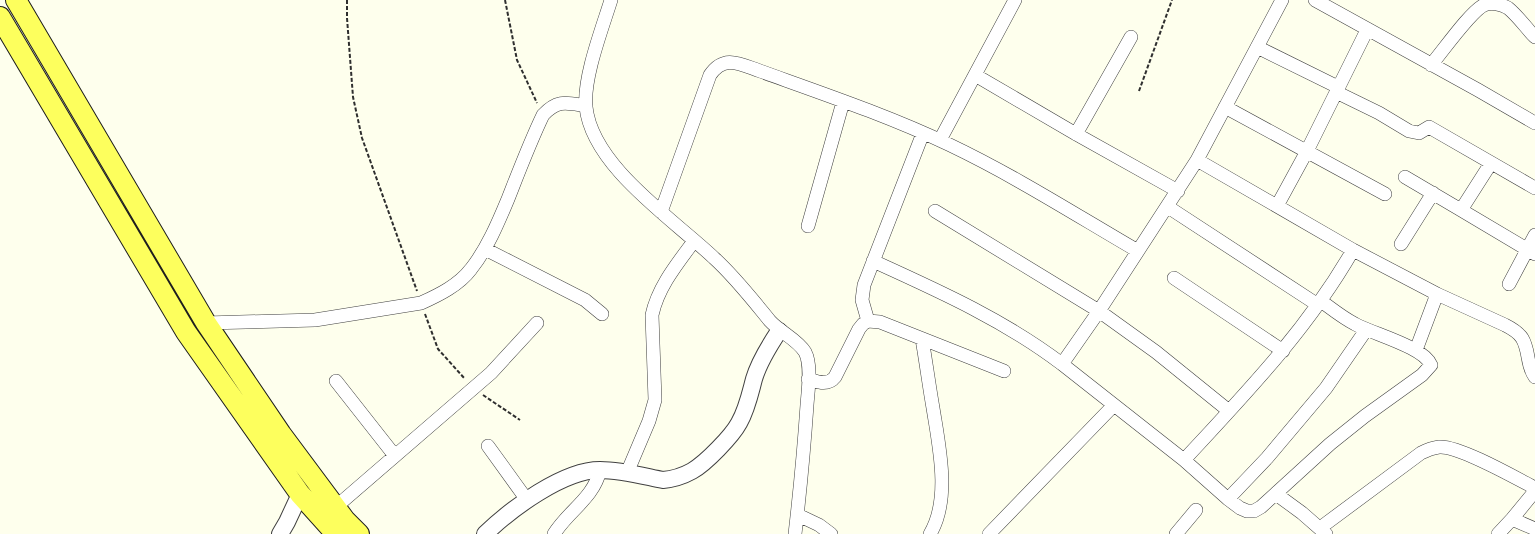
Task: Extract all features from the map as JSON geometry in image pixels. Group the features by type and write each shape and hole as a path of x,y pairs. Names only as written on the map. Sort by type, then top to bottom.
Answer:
{"main road":[{"path":"16,0 206,323 281,434 329,513 336,534"},
{"path":"0,17 186,332 300,494 329,513 345,520 359,534"}],"street":[{"path":"611,0 588,83 586,106 596,142 611,162 661,212 712,256 742,286 779,331 798,344 805,352 808,360 804,457 795,534"},
{"path":"940,140 1016,0"},
{"path":"1062,364 1168,207 1197,160 1282,0"},
{"path":"1315,0 1535,123"},
{"path":"1431,65 1470,16 1486,4 1494,3 1507,7 1535,37"},
{"path":"1277,206 1367,30"},
{"path":"1076,134 1131,37"},
{"path":"1257,47 1337,89 1409,131 1419,133 1429,127 1535,188"},
{"path":"661,212 710,76 718,66 723,63 739,64 760,70 940,140 991,166 1138,251"},
{"path":"975,75 1178,191"},
{"path":"808,226 843,102"},
{"path":"206,323 315,320 421,303 435,297 451,287 471,270 485,249 499,222 543,115 550,107 559,104 569,103 586,106"},
{"path":"1225,107 1385,194"},
{"path":"868,321 862,300 864,285 923,133"},
{"path":"1197,160 1353,250 1437,294 1515,331 1522,337 1526,346 1528,363 1531,372 1535,377"},
{"path":"1461,210 1491,163"},
{"path":"1405,176 1531,252"},
{"path":"1401,244 1433,193"},
{"path":"873,261 956,299 1018,333 1062,364 1184,460 1228,499 1240,508 1247,511 1254,511 1276,494 1330,444 1365,416 1428,370 1431,365 1429,360 1416,350 1366,330 1353,323 1168,207"},
{"path":"935,211 1099,311 1156,352 1229,411"},
{"path":"1509,284 1531,252 1535,235"},
{"path":"627,473 649,421 656,400 652,315 654,305 665,281 694,241"},
{"path":"485,249 517,267 585,300 602,314"},
{"path":"1184,460 1283,352 1320,303 1353,250"},
{"path":"1174,278 1283,352"},
{"path":"1416,350 1437,294"},
{"path":"808,379 822,383 832,381 836,377 859,329 868,321 880,322 1004,371"},
{"path":"329,513 491,373 537,323"},
{"path":"1228,499 1267,458 1322,393 1341,369 1366,330"},
{"path":"485,534 527,500 563,480 584,473 600,470 627,473 663,480 672,479 693,471 730,436 739,423 750,398 754,379 760,364 779,331"},
{"path":"922,339 938,443 941,480 939,508 930,534"},
{"path":"336,381 395,456"},
{"path":"989,534 1114,405"},
{"path":"488,446 527,500"},
{"path":"1276,494 1323,531 1421,453 1440,447 1471,456 1535,488"},
{"path":"554,534 565,518 584,501 593,490 600,470"},
{"path":"1498,534 1535,491"},
{"path":"280,534 300,494"},
{"path":"1176,534 1196,510"},
{"path":"798,515 819,525 831,534"},
{"path":"1512,519 1535,529"}],"path":[{"path":"347,0 353,97 362,138 438,349 474,388 520,420"},
{"path":"505,0 517,60 543,115"},
{"path":"1139,91 1172,0"}]}
